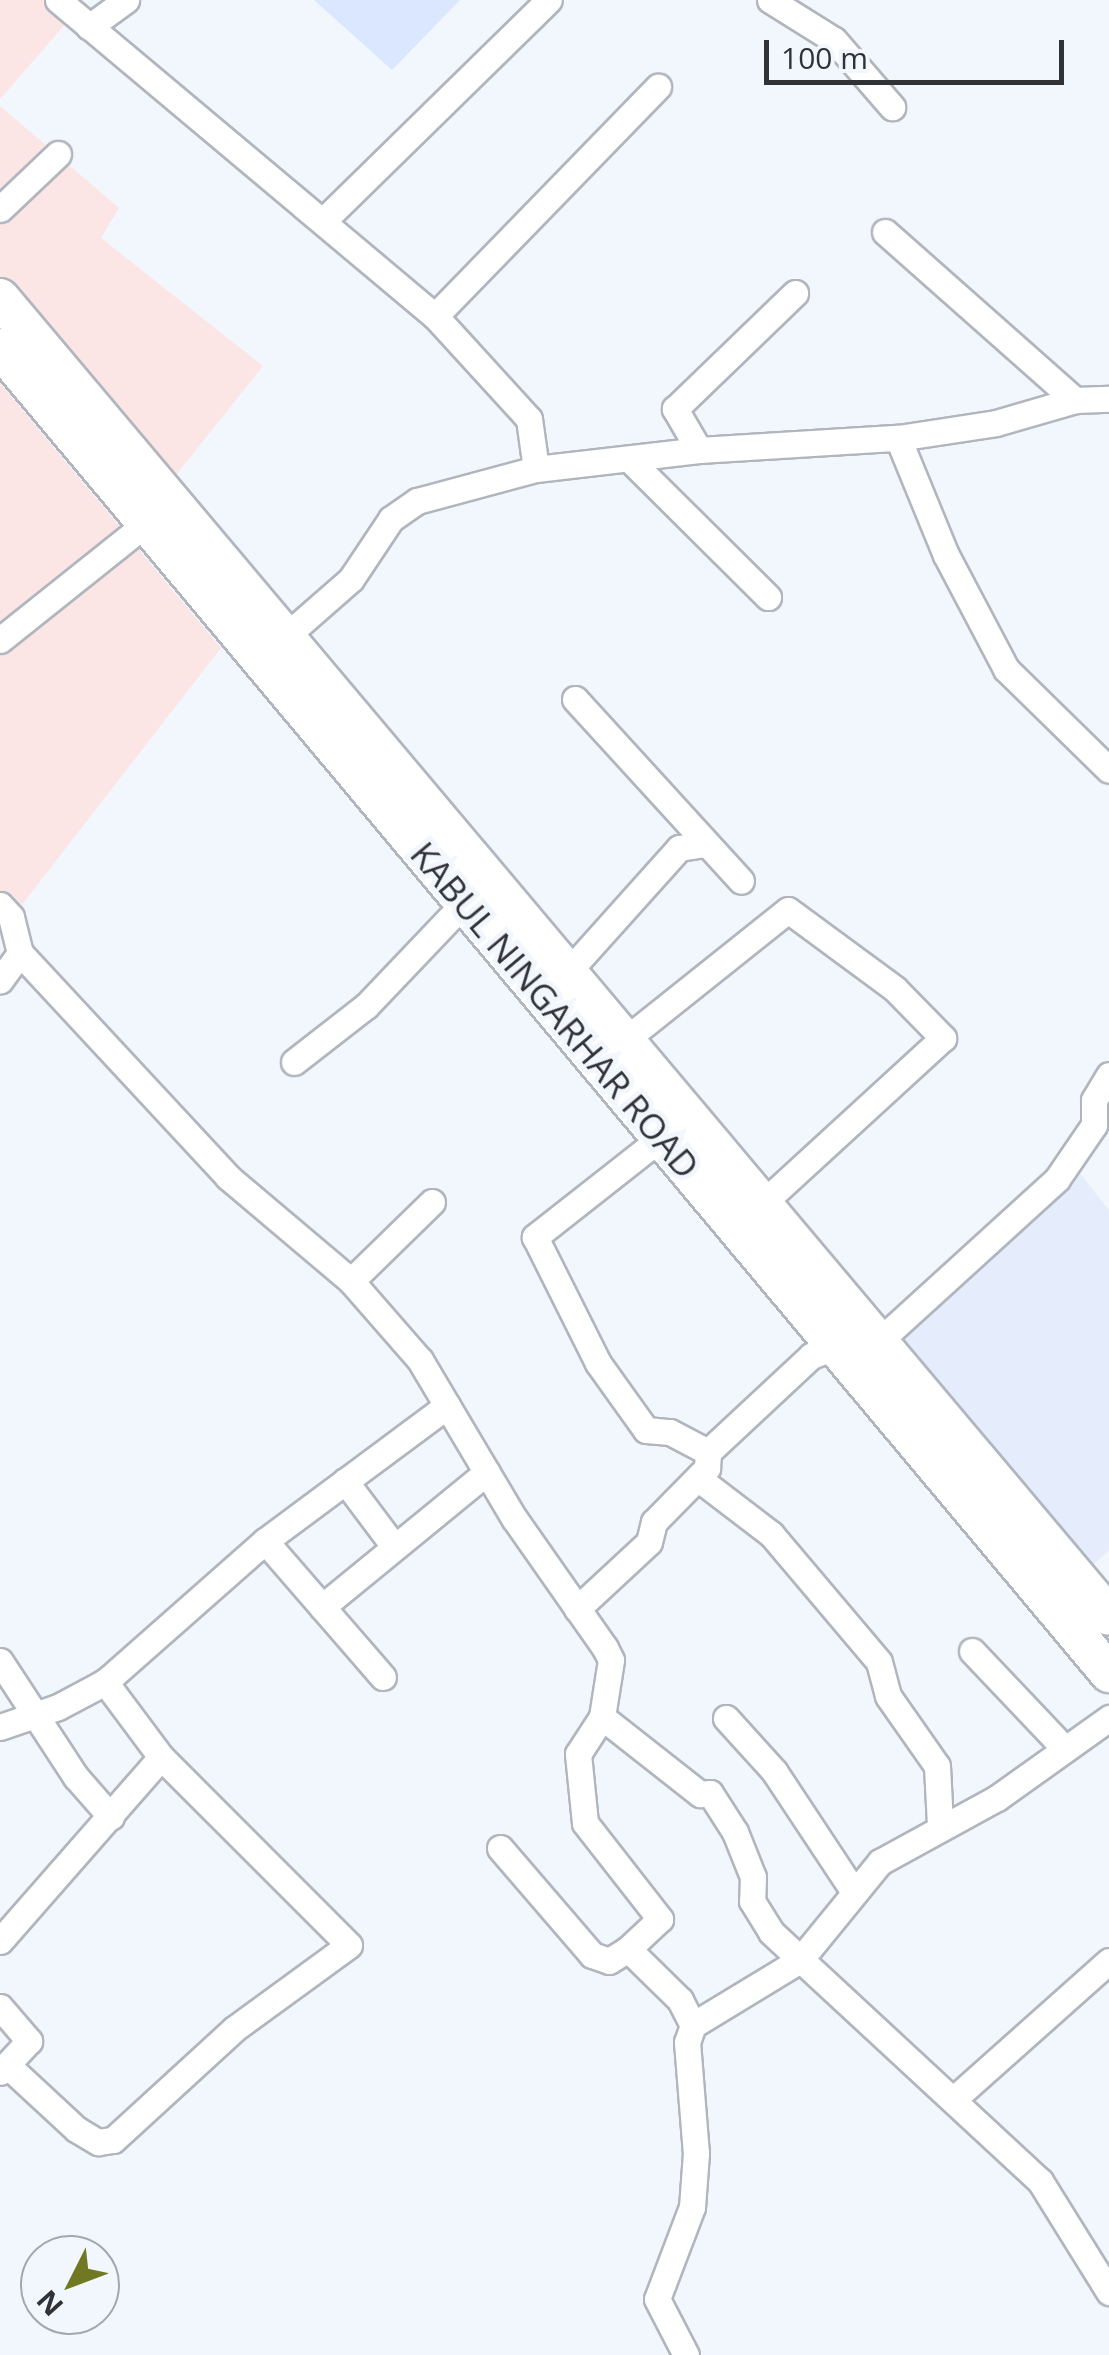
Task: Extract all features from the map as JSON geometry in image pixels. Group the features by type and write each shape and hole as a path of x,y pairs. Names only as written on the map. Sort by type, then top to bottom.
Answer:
{"highway":[{"path":"0,298 156,506"},
{"name":"KABUL NINGARHAR ROAD","path":"0,348 286,636 1109,1616"},
{"name":"KABUL NINGARHAR ROAD","path":"156,506 463,904 840,1346 1109,1672"}],"street":[{"path":"58,0 435,316 529,420 536,469"},
{"path":"89,27 126,0"},
{"path":"324,221 549,0"},
{"path":"770,0 834,40 892,107"},
{"path":"435,316 658,87"},
{"path":"0,208 58,154"},
{"path":"886,232 1074,400"},
{"path":"699,450 675,409 796,293"},
{"path":"286,636 351,579 391,519 416,501 536,469 699,450 898,438 996,423 1074,400 1109,399"},
{"path":"898,438 946,555 1006,669 1109,770"},
{"path":"629,459 768,597"},
{"path":"0,640 156,506"},
{"path":"575,699 741,881"},
{"path":"567,973 679,848 704,844"},
{"path":"294,1062 366,1006 463,904"},
{"path":"0,905 11,917 20,952 228,1177 351,1281 420,1360 487,1472 611,1660 602,1717 578,1754 585,1823 660,1920 610,1961 592,1955 500,1848"},
{"path":"626,1040 788,910 895,988 943,1038 764,1202"},
{"path":"0,981 20,952"},
{"path":"878,1342 1058,1178 1094,1125 1094,1100 1109,1075"},
{"path":"662,1137 535,1237 598,1364 646,1430 670,1432 708,1452"},
{"path":"351,1281 432,1202"},
{"path":"577,1609 650,1542 654,1522 699,1479 708,1452 811,1356 840,1346"},
{"path":"0,1727 106,1682 264,1541 448,1406"},
{"path":"322,1607 487,1472"},
{"path":"699,1479 771,1534 879,1662 888,1696 936,1766 940,1826"},
{"path":"346,1481 394,1545"},
{"path":"264,1541 383,1676"},
{"path":"972,1651 1065,1749"},
{"path":"0,1662 40,1713 76,1777 111,1817"},
{"path":"0,2007 29,2041 3,2068 86,2136 112,2140 234,2029 349,1945 161,1757 106,1682"},
{"path":"602,1717 700,1794 710,1793 754,1877 752,1900 800,1960 955,2098 1040,2181 1109,2292"},
{"path":"726,1718 774,1770 852,1889"},
{"path":"686,2355 657,2299 692,2208 696,2152 686,2042 693,2024 800,1960 852,1889 880,1862 996,1798 1109,1718"},
{"path":"0,1940 161,1757"},
{"path":"628,1949 680,2000 693,2024"},
{"path":"955,2098 1109,1962"}],"shaded area":[{"path":"0,0 52,0 69,20 0,99"},
{"path":"314,0 460,0 392,70"},
{"path":"0,106 119,208 101,238 263,366 164,490 0,298"},
{"path":"0,383 221,648 0,933"},
{"path":"1075,1167 1109,1210 1109,1550 1092,1566 889,1345"}]}
